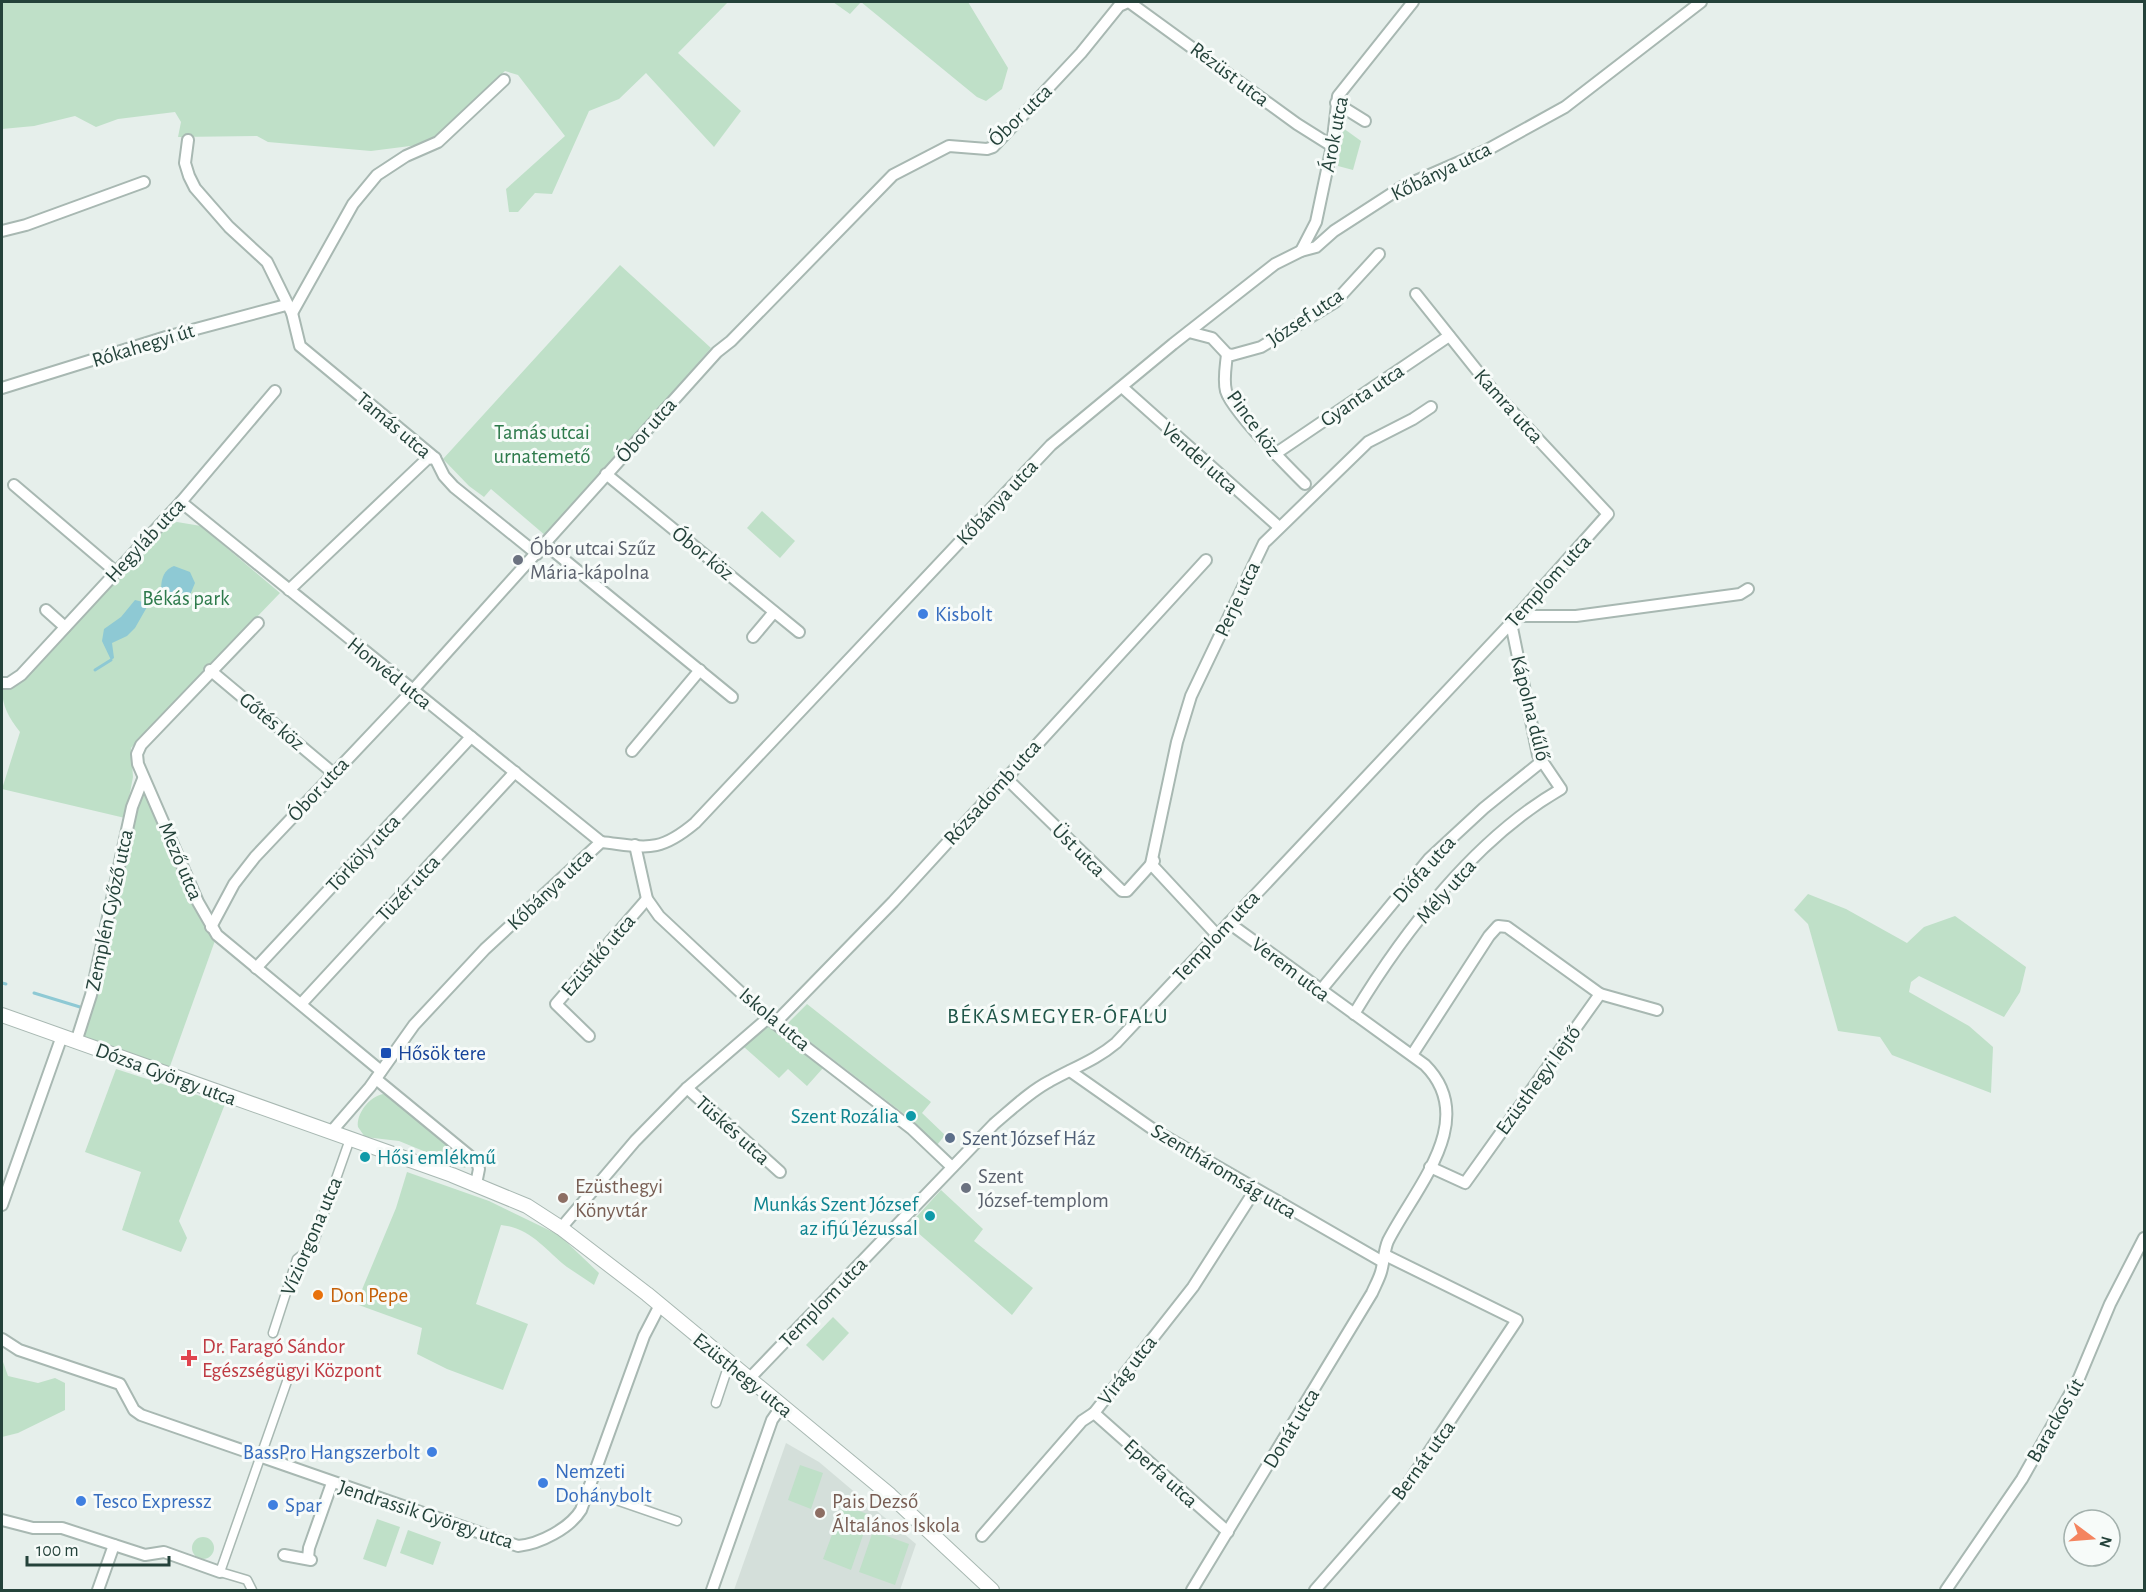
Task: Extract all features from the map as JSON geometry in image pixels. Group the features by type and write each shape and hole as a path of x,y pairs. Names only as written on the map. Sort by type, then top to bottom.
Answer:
{"street":[{"name":"Rézüst utca","path":"1129,2 1332,146"},
{"name":"Óbor utca","path":"212,927 243,872 333,772 412,691 537,554 717,352 731,341 893,175 949,146 987,149 993,147 1081,53 1119,6 1129,2"},
{"name":"Árok utca","path":"1301,251 1316,222 1332,146 1336,103 1345,86 1372,56 1413,2"},
{"name":"Kőbánya utca","path":"378,1075 414,1026 485,949 601,842 634,845 665,844 695,823 1023,473 1051,446 1189,332 1275,264 1301,251 1316,247 1334,231 1402,187 1487,150 1565,107 1701,2"},
{"path":"289,309 353,204 371,183 396,161 438,142 504,80"},
{"path":"1336,103 1365,121"},
{"name":"Tamás utca","path":"188,140 185,163 195,188 229,227 267,262 280,283 297,339 307,353 435,458 444,476 454,487 537,554"},
{"path":"2,231 26,225 144,182"},
{"name":"József utca","path":"1227,354 1236,354 1269,344 1335,302 1379,254"},
{"name":"Kamra utca","path":"1416,294 1495,393 1608,514"},
{"name":"Rókahegyi út","path":"2,388 166,338 289,309"},
{"path":"1189,332 1212,338 1227,354"},
{"name":"Gyanta utca","path":"1275,454 1449,336"},
{"name":"Pince köz","path":"1227,354 1224,374 1227,393 1275,454 1305,484"},
{"name":"Vendel utca","path":"1122,387 1279,527"},
{"name":"Hegyláb utca","path":"5,683 21,675 181,502 275,391"},
{"name":"Perje utca","path":"1152,863 1174,752 1191,696 1264,543 1368,442 1413,419 1431,406"},
{"path":"289,590 427,459 435,458"},
{"name":"Óbor köz","path":"606,474 799,633"},
{"path":"14,485 116,572"},
{"name":"Honvéd utca","path":"181,502 601,842"},
{"name":"Templom utca","path":"748,1380 952,1167 1021,1101 1049,1081 1101,1056 1116,1043 1513,620 1608,514"},
{"path":"545,544 732,697"},
{"name":"Rózsadomb utca","path":"561,1228 635,1141 687,1088 772,1020 892,902 1206,560"},
{"path":"1513,620 1576,616 1740,594 1748,589"},
{"path":"45,610 65,627"},
{"path":"753,637 774,612"},
{"name":"Kápolna dűlő","path":"1513,620 1541,762 1561,789"},
{"name":"Mező utca","path":"258,623 210,670 141,745 136,754 143,779 212,927 378,1075"},
{"name":"Gőtés köz","path":"210,670 333,772"},
{"path":"632,751 700,670"},
{"name":"Törköly utca","path":"256,968 471,737"},
{"name":"Diófa utca","path":"1321,990 1429,859 1484,808 1541,762"},
{"name":"Tüzér utca","path":"301,1004 514,772"},
{"name":"Üst utca","path":"1005,777 1122,891 1127,891 1152,863"},
{"name":"Zemplén Győző utca","path":"76,1042 91,995 132,807 143,779"},
{"name":"Mély utca","path":"1354,1014 1397,947 1462,872 1521,816 1561,789"},
{"name":"Iskola utca","path":"634,845 647,899 659,916 772,1020 912,1129 952,1167"},
{"path":"1152,863 1217,935"},
{"name":"Ezüstkő utca","path":"589,1036 556,1004 647,899"},
{"name":"Verem utca","path":"1229,923 1354,1014"},
{"path":"1412,1055 1489,936 1498,926 1507,927 1600,994 1657,1010"},
{"name":"Ezüsthegyi lejtő","path":"1430,1167 1465,1183 1600,994"},
{"name":"Donát utca","path":"1192,1590 1372,1293 1385,1254 1430,1167 1447,1126 1446,1100 1436,1077 1412,1055 1354,1014"},
{"name":"Dózsa György utca","path":"2,1015 331,1132"},
{"path":"2,1205 62,1036"},
{"name":"Szentháromság utca","path":"1070,1071 1154,1130 1255,1190 1517,1320"},
{"path":"331,1132 378,1075 477,1162 480,1168 476,1184"},
{"name":"Tüskés utca","path":"687,1088 780,1172"},
{"name":"Ezüsthegy utca","path":"331,1132 476,1184 526,1206 561,1228 890,1495 985,1588"},
{"name":"Víziorgona utca","path":"273,1334 297,1259 312,1247 350,1139"},
{"name":"Virág utca","path":"982,1536 1082,1421 1094,1413 1193,1287 1255,1190"},
{"name":"Barackos út","path":"1946,1590 2022,1479 2079,1378 2110,1304 2145,1238"},
{"name":"Jendrassik György utca","path":"261,1458 518,1546 556,1532 578,1516 590,1491 644,1336 659,1307"},
{"name":"Bernát utca","path":"1315,1590 1407,1485 1517,1320"},
{"path":"2,1339 19,1350 120,1384 134,1410 141,1415 261,1458"},
{"path":"716,1403 731,1365"},
{"path":"220,1572 291,1370"},
{"path":"712,1590 772,1419 781,1407"},
{"name":"Eperfa utca","path":"1094,1413 1228,1532"},
{"path":"284,1555 311,1560 308,1558 309,1548 332,1483"},
{"path":"590,1491 677,1521"},
{"path":"2,1520 33,1528 62,1528 145,1555 164,1552 247,1580 252,1590"},
{"path":"98,1590 114,1545"}],"shaded area":[{"name":"Pais Dezső Általános Iskola","path":"786,1443 819,1462 916,1544 900,1590 734,1590"}],"green space":[{"path":"2,2 728,2 678,53 741,111 714,147 646,73 619,99 589,111 552,194 535,193 518,212 509,212 506,189 565,136 518,75 505,71 433,140 418,145 371,151 268,142 257,136 178,137 181,122 175,112 118,119 96,127 75,116 34,126 2,129"},
{"path":"833,2 861,2 850,14"},
{"path":"861,2 968,2 1008,68 1002,89 986,101 977,97"},
{"path":"1343,128 1361,141 1353,170 1338,166"},
{"name":"Tamás utcai urnatemető","path":"620,265 711,348 546,536 491,489 484,497 469,486 443,459"},
{"path":"762,511 795,541 780,558 747,528"},
{"name":"Békás park","path":"177,522 201,526 280,593 131,748 133,777 125,818 2,789 20,732 7,712 2,688 11,688 29,675 155,537 168,524"},
{"path":"143,779 217,935 169,1069 76,1042"},
{"path":"1808,894 1846,909 1907,943 1924,927 1955,916 2026,967 2020,992 2004,1017 1919,976 1911,982 1909,992 1969,1026 1993,1047 1991,1093 1892,1055 1880,1037 1838,1031 1808,924 1794,910"},
{"path":"807,1004 931,1102 922,1113 945,1135 937,1145 908,1117 787,1024"},
{"path":"770,1025 823,1068 807,1086 788,1069 779,1078 744,1047"},
{"path":"116,1069 225,1104 179,1221 187,1238 181,1252 122,1230 141,1172 85,1152"},
{"path":"383,1094 392,1097 470,1161 465,1168 399,1141 365,1137 358,1127 361,1112 368,1102"},
{"path":"407,1172 489,1201 559,1235 599,1273 594,1285 567,1267 529,1235 521,1230 501,1225 476,1304 528,1324 503,1390 447,1369 417,1354 422,1328 356,1304 396,1208"},
{"path":"941,1190 983,1229 974,1241 1033,1288 1012,1315 909,1225"},
{"path":"833,1317 849,1333 823,1361 806,1345"},
{"path":"2,1359 8,1376 38,1383 55,1378 65,1383 65,1410 18,1433 2,1437"},
{"path":"800,1465 823,1473 811,1509 788,1500"},
{"path":"843,1505 870,1515 851,1570 823,1559"},
{"path":"377,1519 400,1527 386,1567 363,1559"},
{"path":"408,1530 441,1542 433,1565 400,1553"},
{"path":"873,1531 909,1544 895,1585 859,1572"},
{"path":"203,1537 211,1540 214,1548 211,1556 203,1559 195,1556 192,1548 195,1540"}],"water":[{"path":"174,566 190,572 195,583 190,595 173,607 161,595 161,591 164,574"},
{"path":"135,600 143,602 147,607 135,628 127,636 112,643 114,658 111,660 102,641 104,629 121,617"}],"waterway":[{"path":"95,670 111,660"},
{"path":"2,983 6,984"},
{"path":"34,993 80,1007"}],"place":[{"name":"Óbor utcai Szűz Mária-kápolna","path":"518,560"},
{"name":"Kisbolt","path":"923,614"},
{"name":"Hősök tere","path":"386,1053"},
{"name":"Szent Rozália","path":"911,1116"},
{"name":"Szent József Ház","path":"950,1138"},
{"name":"Hősi emlékmű","path":"365,1157"},
{"name":"Szent József-templom","path":"966,1188"},
{"name":"Ezüsthegyi Könyvtár","path":"563,1198"},
{"name":"Munkás Szent József az ifjú Jézussal","path":"930,1216"},
{"name":"Don Pepe","path":"318,1295"},
{"name":"Dr. Faragó Sándor Egészségügyi Központ","path":"189,1358"},
{"name":"BassPro Hangszerbolt","path":"432,1452"},
{"name":"Nemzeti Dohánybolt","path":"543,1483"},
{"name":"Tesco Expressz","path":"81,1501"},
{"name":"Spar","path":"273,1505"},
{"name":"Pais Dezső Általános Iskola","path":"820,1513"}],"district":[{"name":"BÉKÁSMEGYER-ÓFALU","path":"1058,1015"}]}
